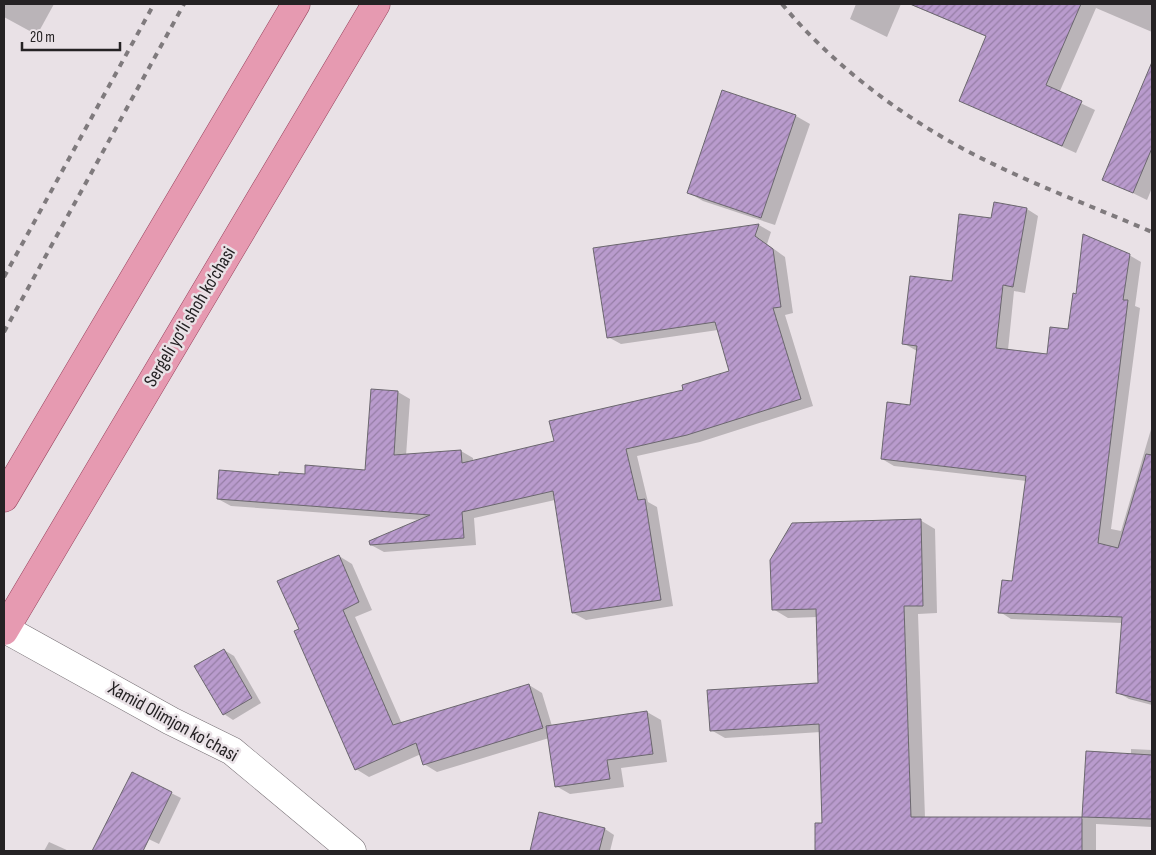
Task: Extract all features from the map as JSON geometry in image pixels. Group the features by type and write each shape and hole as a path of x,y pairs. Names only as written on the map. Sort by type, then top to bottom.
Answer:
{"main road":[{"path":"4,498 296,4"},
{"name":"Sergeli yo‘li shoh ko‘chasi","path":"4,630 376,4"}],"street":[{"name":"Xamid Olimjon ko'chasi","path":"4,630 171,721 232,751 352,851"}],"building":[{"path":"910,4 1081,4 1046,85 1082,101 1062,146 959,101 986,36"},
{"path":"1152,62 1152,148 1133,193 1102,180"},
{"path":"722,90 796,115 761,218 687,193"},
{"path":"994,202 1027,208 1013,287 1003,285 996,348 1047,354 1050,327 1068,329 1073,293 1076,294 1083,234 1130,254 1123,300 1128,300 1098,543 1118,548 1146,454 1152,455 1152,702 1116,693 1122,617 998,613 1002,580 1012,581 1026,476 881,459 887,402 910,405 917,346 902,344 910,276 952,281 959,214 991,218"},
{"path":"759,224 755,236 773,249 781,307 773,308 801,399 687,435 626,449 638,500 645,499 661,600 572,613 553,491 462,512 464,538 370,545 369,541 430,515 217,499 219,470 279,475 279,472 305,474 305,465 365,470 371,389 398,391 394,455 461,450 462,463 554,441 549,421 683,390 682,385 729,371 715,322 607,338 593,248"},
{"path":"921,519 923,606 904,606 911,817 1082,817 1082,851 815,851 815,823 822,823 819,724 710,731 707,690 818,683 816,609 772,610 770,560 792,523"},
{"path":"339,555 359,602 343,610 393,725 529,684 543,728 423,765 416,743 355,770 294,631 299,629 277,581"},
{"path":"224,649 252,698 223,715 194,666"},
{"path":"647,711 653,754 607,760 610,779 555,787 546,726"},
{"path":"1086,751 1152,755 1152,819 1082,817"},
{"path":"132,772 172,792 143,851 92,851"},
{"path":"539,812 605,828 599,851 530,851"}],"railway":[{"path":"4,277 154,4"},
{"path":"4,332 184,4"},
{"path":"782,4 820,45 863,83 934,132 1005,170 1152,232"}]}
